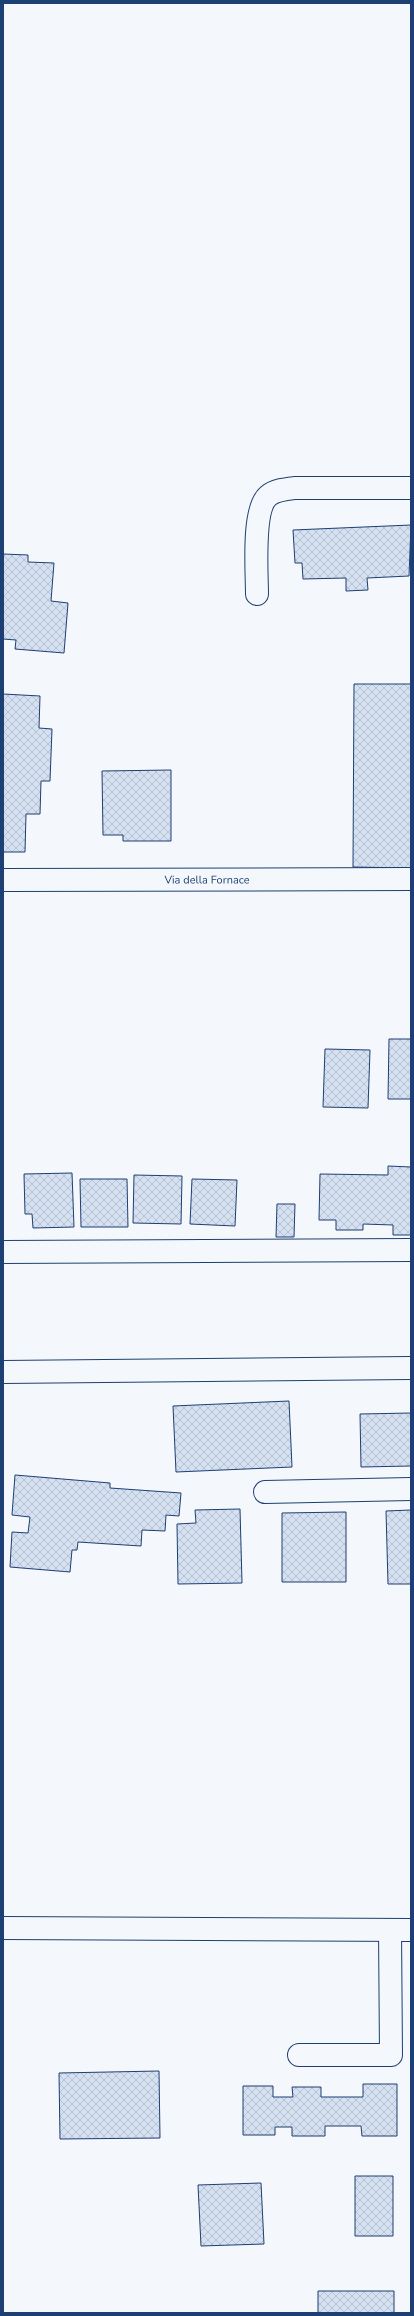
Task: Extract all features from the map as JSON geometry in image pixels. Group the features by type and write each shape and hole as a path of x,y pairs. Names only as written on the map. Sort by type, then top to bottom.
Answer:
{"street":[{"path":"257,594 259,516 267,497 276,492 294,488 411,488"},
{"name":"Via della Fornace","path":"3,880 411,879"},
{"path":"3,1252 411,1250"},
{"path":"3,1372 411,1368"},
{"path":"265,1492 411,1489"},
{"path":"3,1928 400,1930 391,2055 298,2055"}],"building":[{"path":"411,525 409,576 367,578 368,590 346,591 346,578 303,579 302,563 295,563 293,530"},
{"path":"3,554 28,555 28,562 54,563 51,601 68,603 64,653 15,649 16,640 3,639"},
{"path":"354,684 411,684 411,868 353,867"},
{"path":"3,694 40,696 39,728 52,729 50,781 41,781 40,814 26,814 25,852 3,852"},
{"path":"171,770 171,841 123,841 123,835 103,835 102,771"},
{"path":"389,1039 411,1039 411,1099 388,1099"},
{"path":"325,1049 370,1050 368,1108 323,1107"},
{"path":"388,1166 411,1167 411,1235 393,1235 393,1225 363,1224 363,1230 336,1230 336,1220 319,1220 320,1174 388,1175"},
{"path":"72,1173 74,1227 33,1228 32,1214 25,1214 24,1174"},
{"path":"134,1175 182,1176 181,1224 133,1223"},
{"path":"80,1179 127,1179 128,1227 81,1227"},
{"path":"192,1179 237,1180 235,1226 190,1224"},
{"path":"277,1204 295,1204 294,1237 276,1237"},
{"path":"289,1401 292,1467 176,1472 173,1406"},
{"path":"411,1413 411,1466 361,1467 360,1414"},
{"path":"15,1475 110,1483 110,1488 181,1493 179,1516 166,1515 165,1531 142,1530 141,1546 78,1542 77,1550 72,1550 70,1572 10,1567 12,1532 28,1533 30,1517 12,1515"},
{"path":"240,1509 242,1583 178,1584 177,1524 196,1523 195,1510"},
{"path":"411,1510 411,1584 388,1584 386,1511"},
{"path":"346,1512 346,1582 282,1582 282,1513"},
{"path":"159,2071 160,2138 60,2139 59,2073"},
{"path":"363,2084 397,2084 397,2136 362,2136 361,2126 325,2126 325,2136 292,2136 292,2127 275,2127 275,2135 243,2135 243,2086 273,2086 273,2097 293,2097 292,2087 321,2087 321,2097 363,2097"},
{"path":"355,2176 393,2176 393,2236 355,2236"},
{"path":"261,2183 264,2244 201,2246 198,2185"},
{"path":"318,2291 394,2291 394,2313 318,2313"}]}
